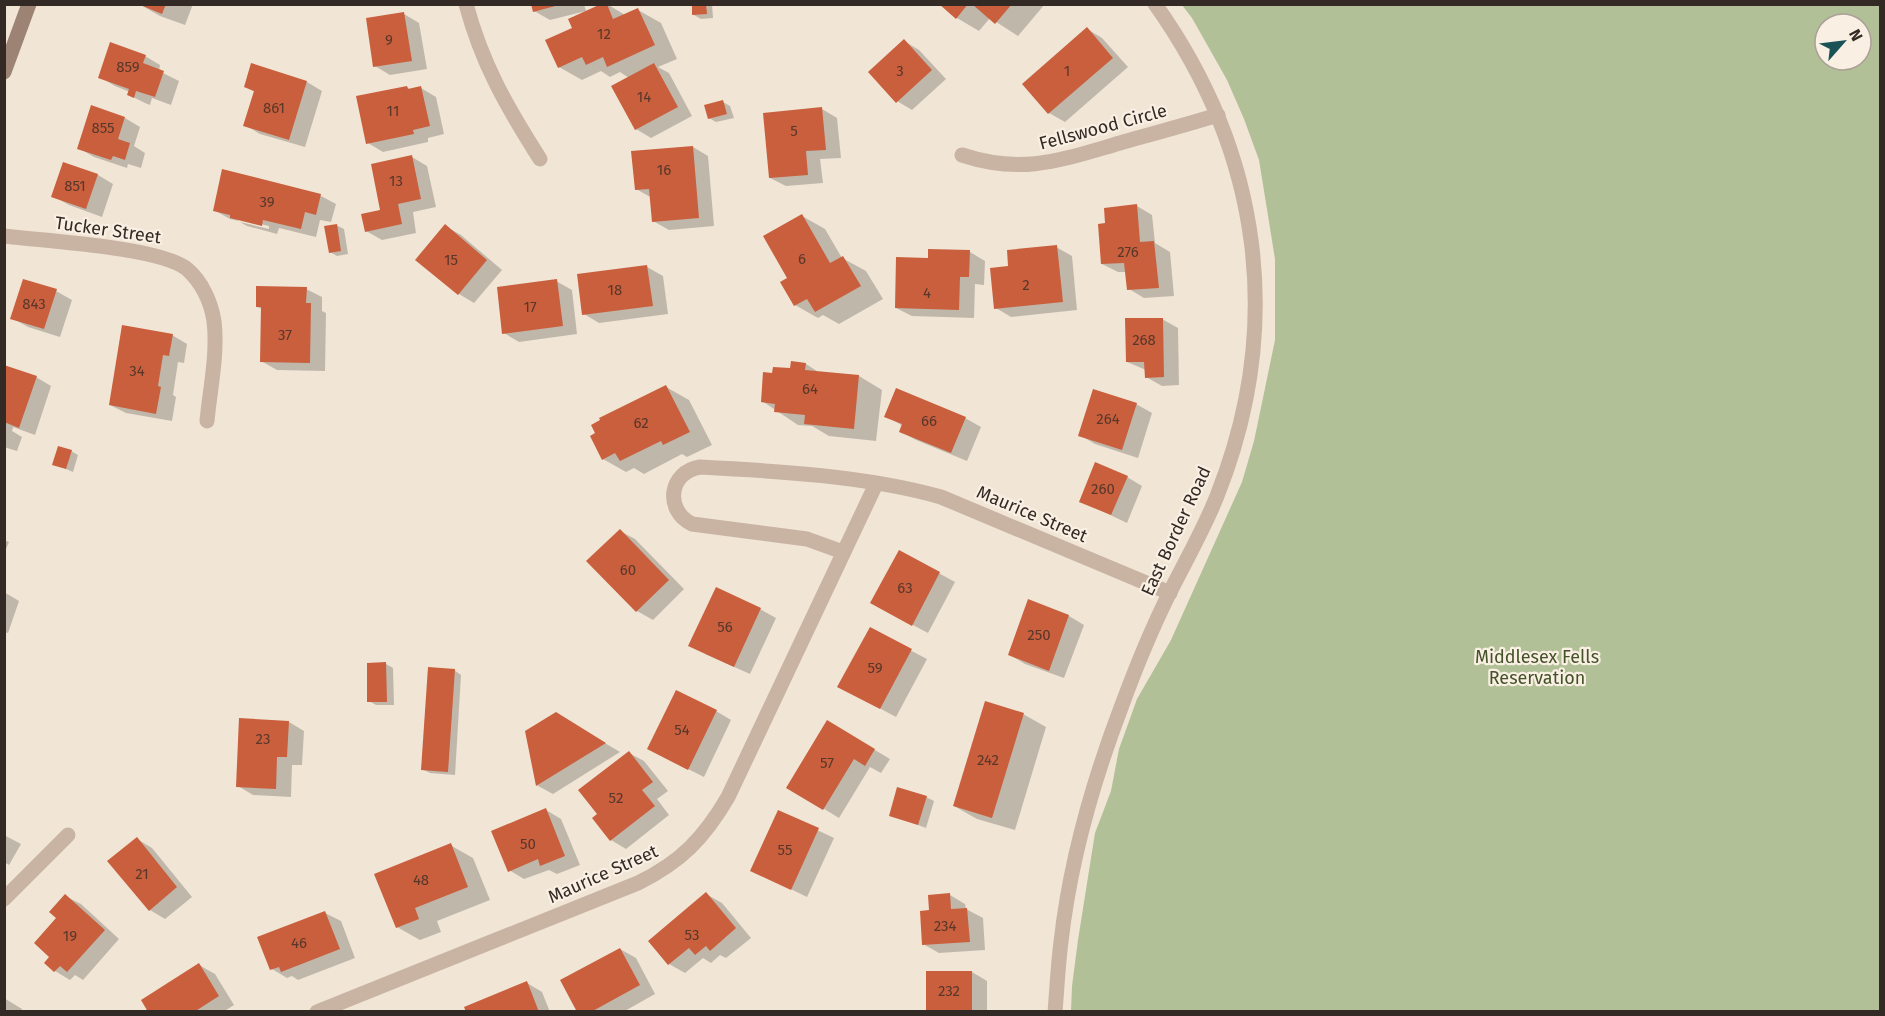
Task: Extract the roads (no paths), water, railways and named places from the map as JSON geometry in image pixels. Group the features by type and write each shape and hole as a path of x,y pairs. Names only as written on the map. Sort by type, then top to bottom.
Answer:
{"main road":[{"path":"4,72 29,4"}],"street":[{"path":"466,4 474,36 490,75 512,116 540,159"},
{"name":"East Border Road","path":"1055,1011 1061,942 1074,864 1098,771 1122,703 1224,477 1243,413 1253,353 1256,277 1247,211 1235,163 1218,115 1201,78 1179,37 1155,4"},
{"name":"Fellswood Circle","path":"962,155 984,162 1006,165 1052,163 1218,115"},
{"name":"Tucker Street","path":"4,236 102,247 155,256 165,258 187,269 208,299 214,322 214,352 207,421"},
{"name":"Maurice Street","path":"843,552 807,539 692,524 682,518 675,507 673,492 676,483 686,472 700,466 827,477 921,491 1170,593"},
{"name":"Maurice Street","path":"317,1011 639,883 669,867 684,855 708,828 728,797 876,484"},
{"path":"4,898 68,835"}],"park label":[{"name":"Middlesex Fells Reservation","path":"1537,667"}]}
